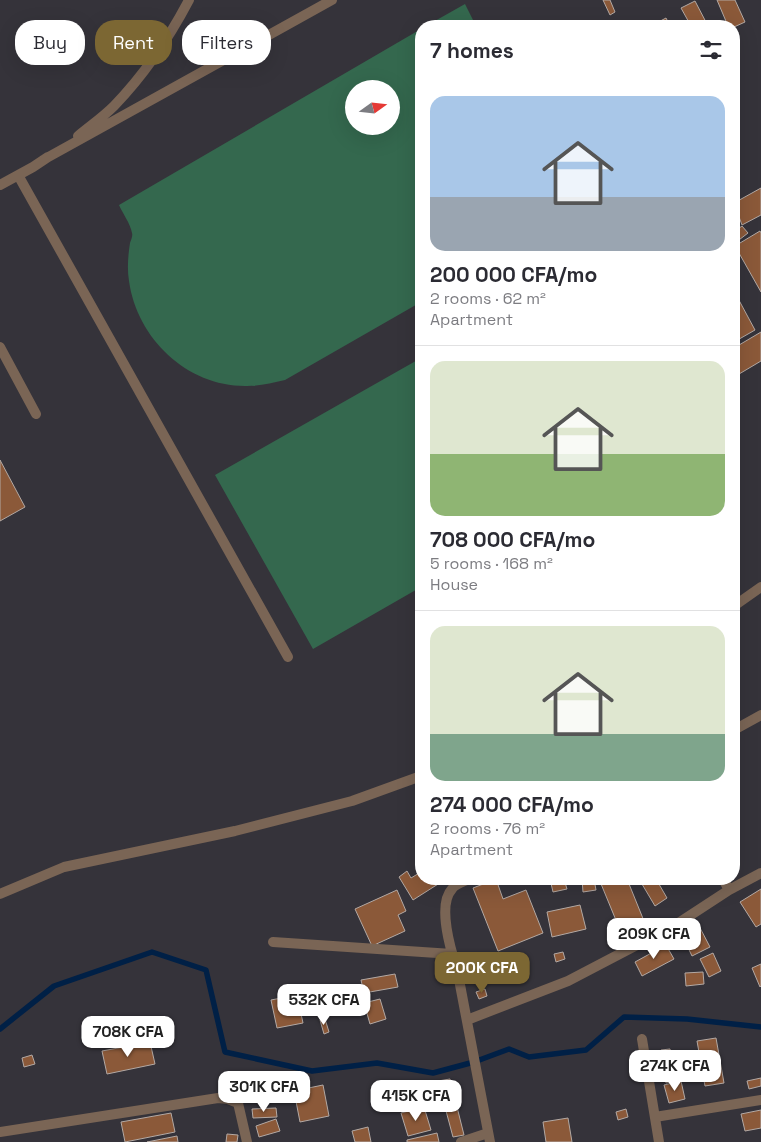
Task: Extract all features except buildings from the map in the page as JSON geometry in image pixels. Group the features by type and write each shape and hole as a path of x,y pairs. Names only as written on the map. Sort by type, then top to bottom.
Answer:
{"street":[{"path":"0,185 18,176 72,141 113,107 148,66 189,0"},
{"path":"43,160 332,0"},
{"path":"18,176 288,656"},
{"path":"0,347 36,414"},
{"path":"740,602 761,588"},
{"path":"740,727 761,715"},
{"path":"0,894 64,867 235,831 352,801 415,778"},
{"path":"740,884 761,873"},
{"path":"458,885 452,888 447,898 445,911 489,1138 461,1142"},
{"path":"726,885 729,890"},
{"path":"467,1020 568,981 676,924 738,885"},
{"path":"273,942 452,954"},
{"path":"642,1039 658,1142"},
{"path":"0,1132 218,1098 238,1103 247,1142"},
{"path":"655,1117 761,1100"}],"green space":[{"path":"465,4 473,20 437,20"},
{"path":"415,32 415,305 285,380 247,386 225,384 205,378 186,369 169,356 154,340 134,302 128,276 128,258 132,234 119,205"},
{"path":"415,361 415,590 313,649 215,475"}],"waterway":[{"path":"0,1029 54,986 152,952 206,970 225,1052 312,1071 377,1063 433,1073 474,1062 509,1049 529,1057 586,1050 624,1017 687,1019 761,1027"}]}
